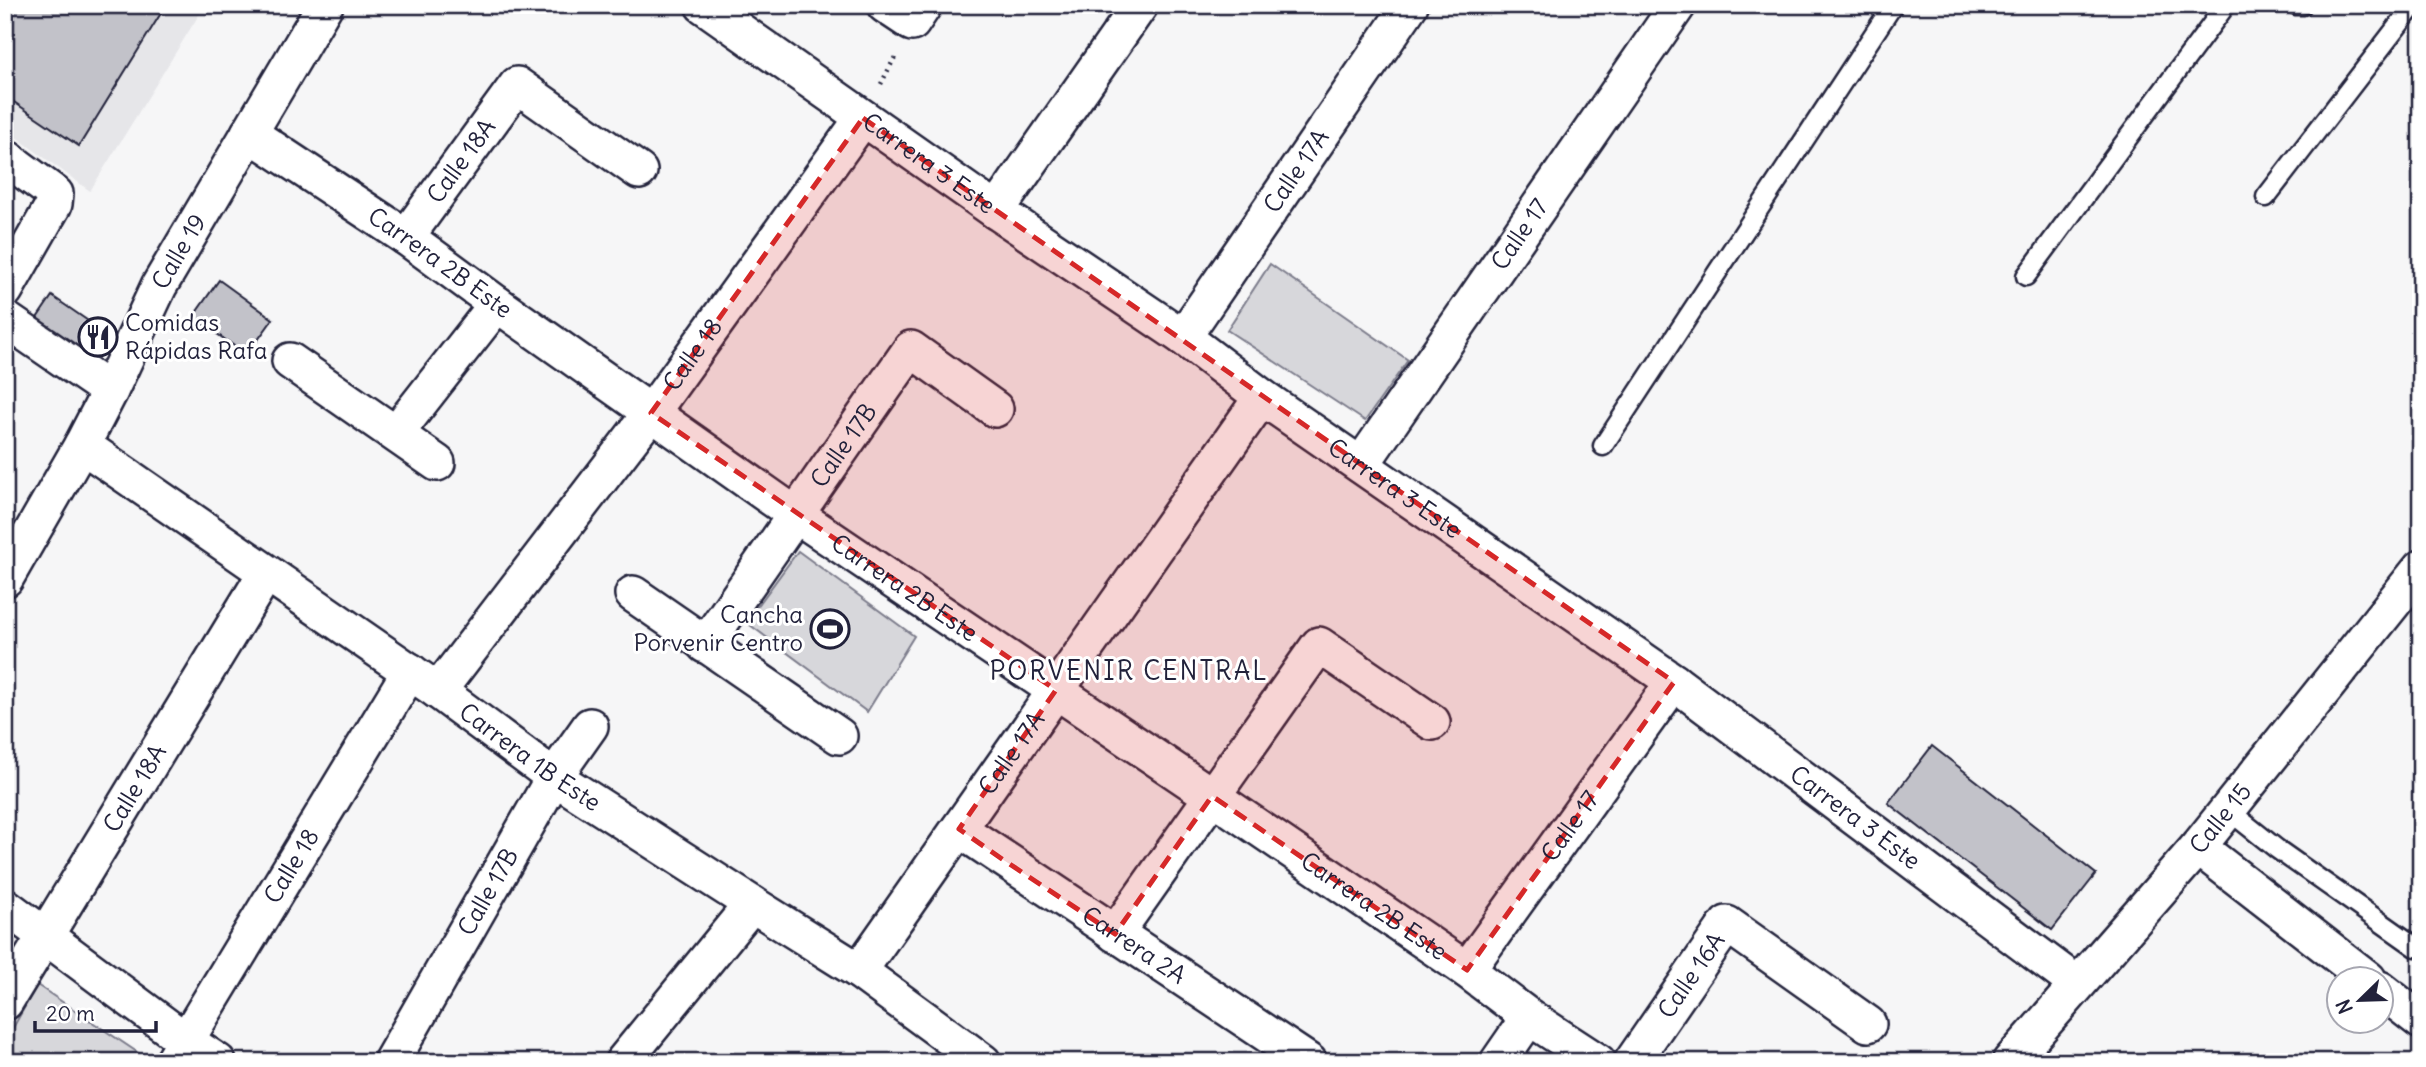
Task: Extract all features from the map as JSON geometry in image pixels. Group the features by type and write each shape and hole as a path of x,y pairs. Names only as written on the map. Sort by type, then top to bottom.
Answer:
{"street":[{"name":"Calle 19","path":"8,569 82,445 159,286 325,5"},
{"name":"Carrera 3 Este","path":"703,5 996,211 1184,337 1262,397 1674,682 2077,984"},
{"path":"996,211 1140,5"},
{"name":"Calle 17A","path":"1184,337 1410,5"},
{"name":"Calle 17","path":"1361,465 1678,5"},
{"name":"Calle 18A","path":"406,237 517,85 639,171"},
{"name":"Calle 18","path":"439,691 651,413 863,118"},
{"name":"Carrera 2B Este","path":"249,133 406,237 796,515 1212,796 1598,1062"},
{"path":"5,157 55,194 54,204 5,289"},
{"path":"396,433 497,304"},
{"path":"5,319 110,391"},
{"name":"Calle 17B","path":"705,645 911,349 995,409"},
{"path":"290,361 437,463"},
{"name":"Calle 17A","path":"859,971 1262,397"},
{"name":"Carrera 1B Este","path":"82,445 439,691 554,777 859,971 983,1062"},
{"name":"Calle 15","path":"2010,1062 2198,847 2421,568"},
{"name":"Calle 18A","path":"5,1002 266,573"},
{"path":"633,594 839,736"},
{"path":"1115,934 1319,645 1432,722"},
{"name":"Calle 18","path":"179,1051 410,671"},
{"name":"Calle 17","path":"1467,970 1674,682"},
{"name":"Calle 17B","path":"391,1062 554,777 590,726"},
{"name":"Carrera 2A","path":"959,829 1309,1062"},
{"path":"2198,847 2350,965"},
{"path":"632,1059 752,904"},
{"path":"5,906 46,934 179,1051 218,1062"},
{"name":"Calle 16A","path":"1632,1062 1727,923 1868,1024"},
{"path":"2394,999 2421,1021"},
{"path":"1498,1062 1529,1017"}],"lane":[{"path":"1603,446 1894,5"},
{"path":"2026,276 2225,5"},
{"path":"2297,5 2302,5"},
{"path":"2266,197 2414,5"},
{"path":"2228,810 2277,849 2421,948"}],"path":[{"path":"863,118 907,11"}],"highlighted area":[{"path":"863,118 1674,682 1467,970 1212,796 1115,934 1002,859 959,829 1056,690 651,413"}],"shaded area":[{"path":"5,5 205,5 90,191 5,129"},
{"path":"1270,264 1408,360 1365,421 1227,330"},
{"name":"Cancha Porvenir Centro","path":"798,551 914,636 867,712 746,622"},
{"path":"37,985 143,1056 139,1062 5,1062 5,1042"}],"building":[{"path":"5,5 166,5 79,146 5,96"},
{"path":"219,280 273,319 247,355 193,317"},
{"path":"52,296 110,336 89,367 31,327"},
{"path":"1932,746 2096,874 2052,930 1888,803"}],"place":[{"name":"Comidas Rápidas Rafa","path":"98,337"},
{"name":"Cancha Porvenir Centro","path":"830,629"}],"district":[{"name":"PORVENIR CENTRAL","path":"1129,671"}]}
